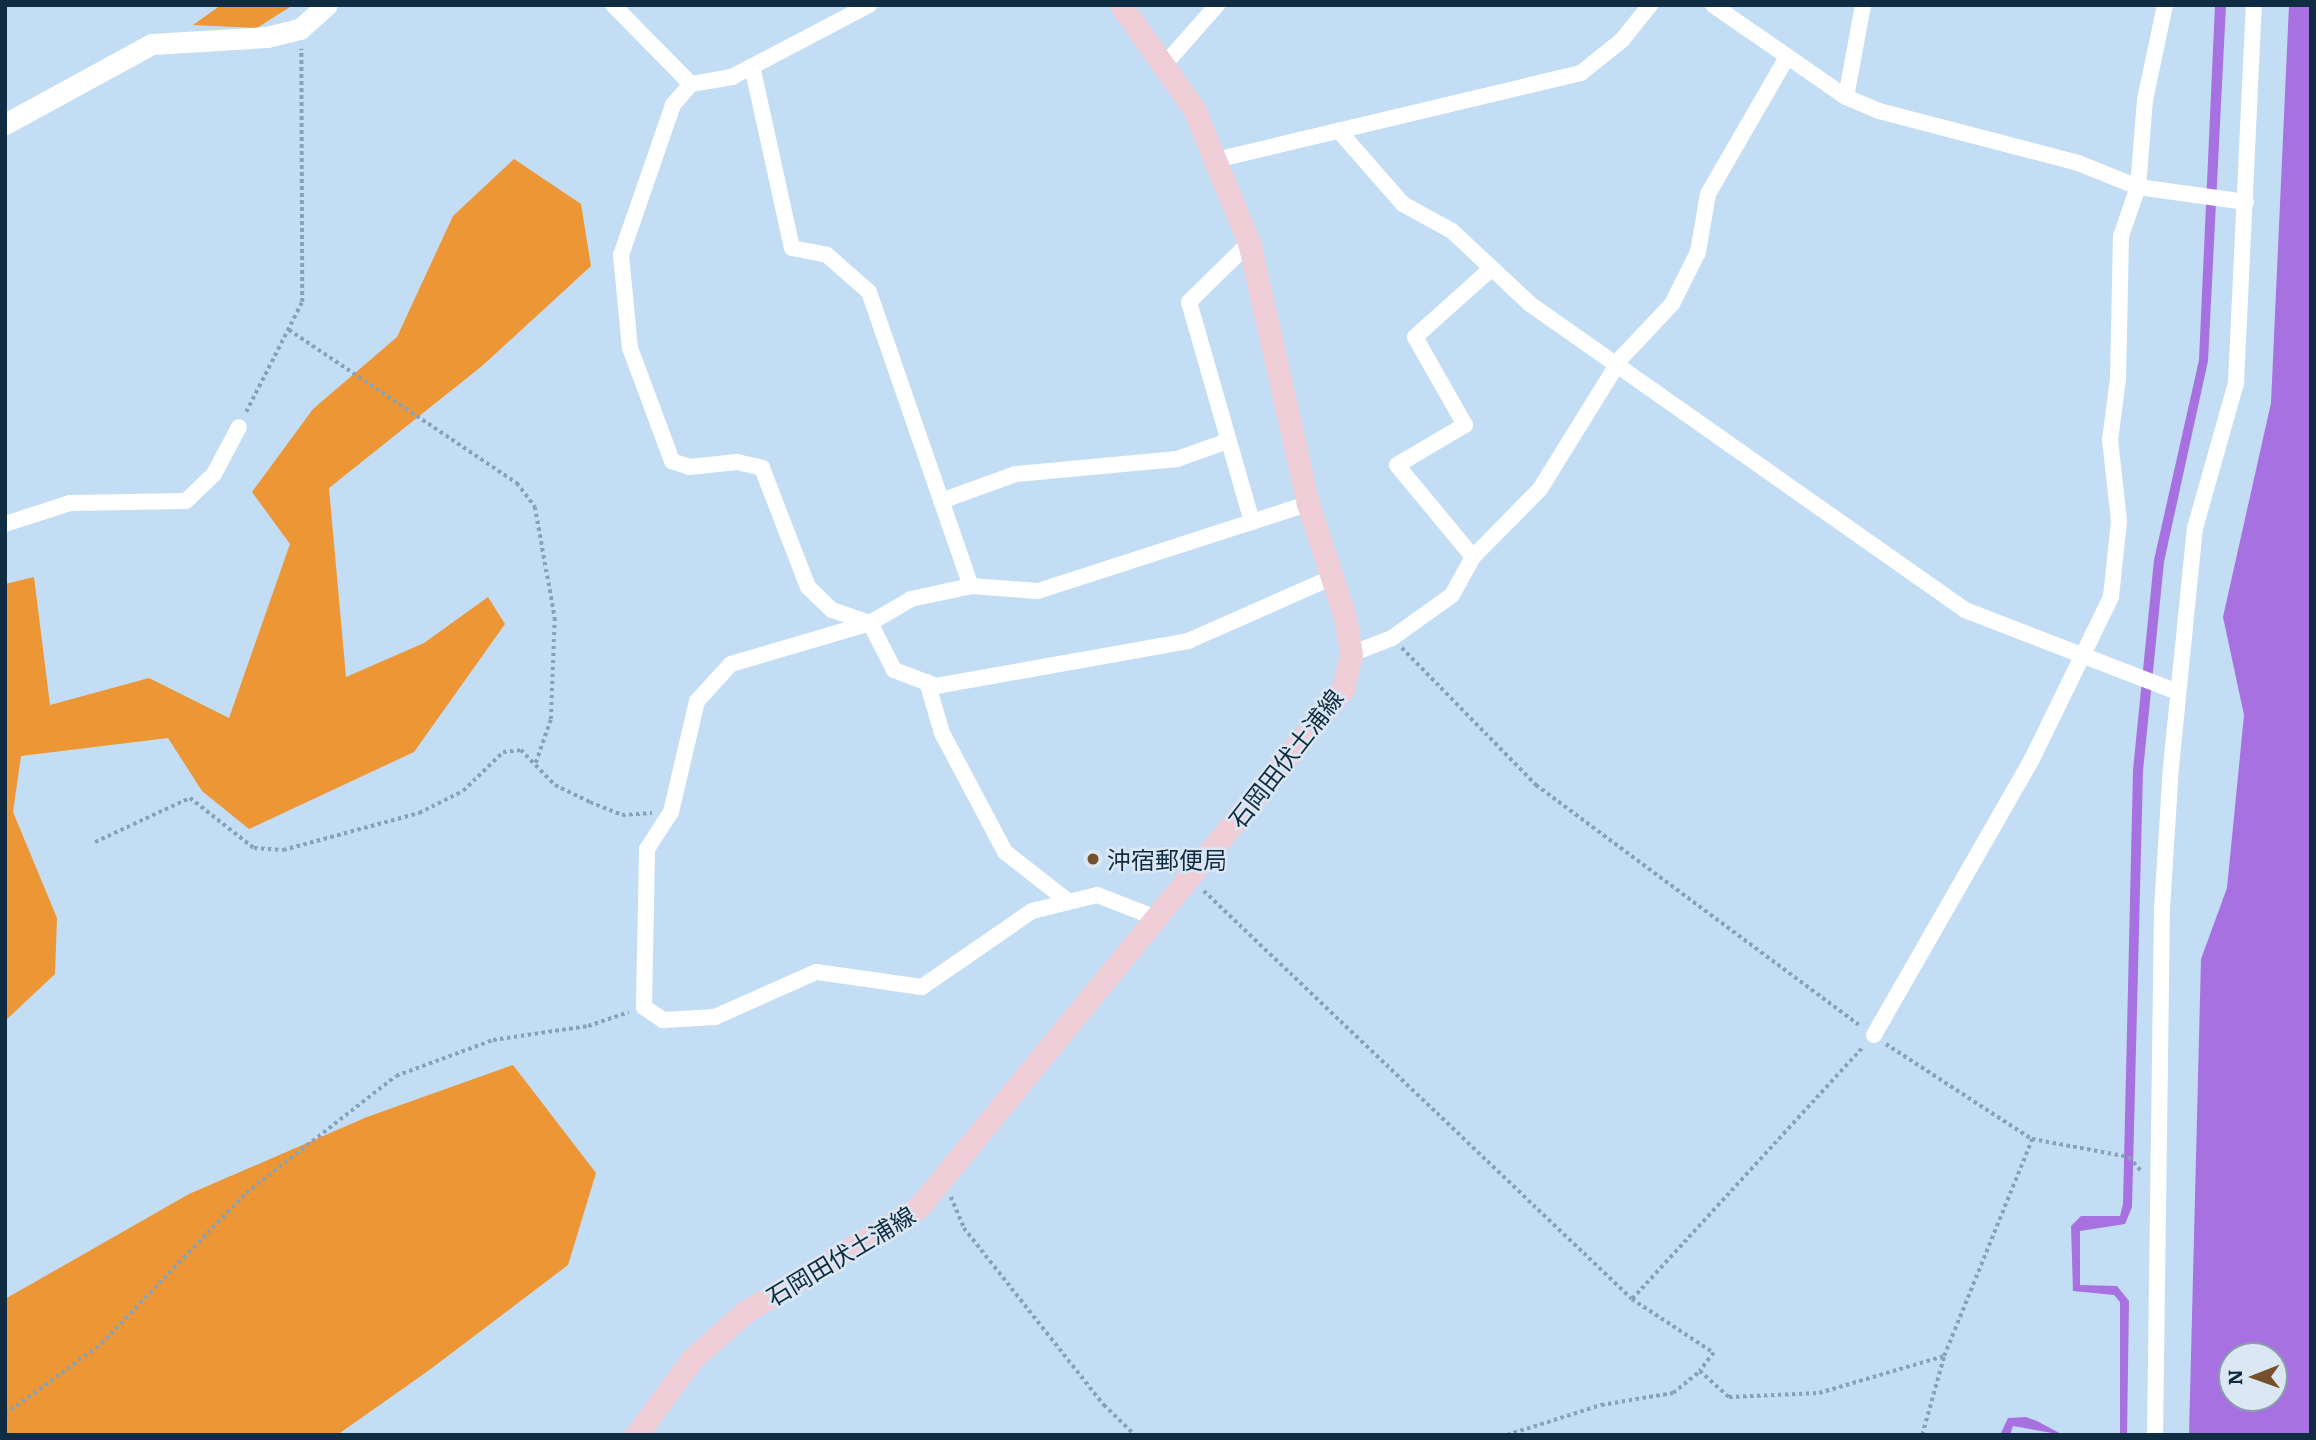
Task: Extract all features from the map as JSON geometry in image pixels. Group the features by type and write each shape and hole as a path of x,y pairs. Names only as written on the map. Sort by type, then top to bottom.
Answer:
{"main road":[{"name":"石岡田伏土浦線","path":"636,1435 692,1359 745,1312 919,1207 1159,919 1342,688 1351,654 1308,504 1250,243 1220,159 1166,64 1121,5"}],"street":[{"path":"5,124 152,44 300,29 327,5"},
{"path":"613,5 691,84"},
{"path":"869,5 732,77 691,84 673,105 653,153 621,255 630,348 645,398 672,461 689,467 737,462 762,468 808,587 832,610 870,623 894,670 927,682 1007,677 1026,666 1188,641 1331,578"},
{"path":"1166,64 1217,5"},
{"path":"1220,159 1581,73 1650,5"},
{"path":"1713,5 1846,97 1978,141 2078,163 2138,187 2222,201 2246,202"},
{"path":"1846,97 1863,5"},
{"path":"1874,1035 2032,760 2078,657 2111,597 2119,521 2110,440 2118,379 2121,236 2138,187 2145,100 2165,5"},
{"path":"2155,1435 2162,909 2178,692 2195,528 2236,383 2254,5"},
{"path":"1351,654 1392,638 1452,595 1473,557 1540,489 1616,369 1672,304 1698,252 1708,194 1787,57"},
{"path":"752,66 792,248 827,255 869,292 971,586"},
{"path":"1339,131 1403,204 1452,231 1492,268 1616,369 1965,610 2078,657 2178,692"},
{"path":"1250,243 1189,302 1252,522"},
{"path":"1473,557 1397,465 1465,425 1415,337 1492,268"},
{"path":"5,524 70,503 186,501 214,474 239,427"},
{"path":"941,501 1016,474 1177,459 1228,441"},
{"path":"1159,919 1097,895 1032,911 922,987 816,972 715,1017 663,1020 644,1007 647,849 671,812 704,690 731,664 870,623 911,599 971,586 1038,591 1308,504"},
{"path":"927,682 942,733 1005,852 1069,902"}],"path":[{"path":"239,427 289,330 305,280 300,29"},
{"path":"289,330 517,482 536,507 555,618 551,720 535,766"},
{"path":"1392,638 1536,785 1718,926 1874,1035 2032,1139 2129,1157 2157,1189"},
{"path":"95,842 190,798 254,848 283,850 419,813 463,791 503,752 521,750 555,785 622,815 671,812"},
{"path":"1191,879 1632,1299 1714,1353 1700,1371 1673,1393 1601,1405 1507,1435"},
{"path":"5,1414 101,1344 246,1193 396,1076 493,1040 588,1026 644,1007"},
{"path":"1632,1299 1874,1035"},
{"path":"1922,1435 1944,1356 2032,1139"},
{"path":"943,1180 964,1228 1104,1405 1135,1435"},
{"path":"1700,1371 1729,1397 1819,1392 1944,1356"}],"shaded area":[{"path":"221,5 293,5 257,28 193,25"},
{"path":"2215,5 2226,5 2208,361 2164,562 2143,771 2132,1207 2125,1224 2080,1231 2080,1285 2117,1286 2129,1301 2127,1435 2120,1435 2120,1302 2114,1295 2073,1291 2071,1226 2081,1216 2120,1216 2123,1204 2133,770 2154,560 2199,360"},
{"path":"2289,5 2311,5 2311,1435 2189,1435 2201,959 2227,888 2244,715 2223,617 2271,403"},
{"path":"514,159 581,204 591,266 482,366 329,488 346,677 424,643 488,597 505,624 414,752 249,829 202,791 168,738 21,756 13,812 57,918 55,974 5,1021 5,584 34,577 50,705 149,678 229,718 290,544 252,492 313,409 397,337 453,216"},
{"path":"513,1065 596,1173 568,1265 428,1371 337,1435 5,1435 5,1299 189,1194 367,1117"},
{"path":"2026,1417 2063,1435 2013,1426 2010,1435 2000,1435 2008,1418"}],"place":[{"name":"沖宿郵便局","path":"1093,859"}]}
